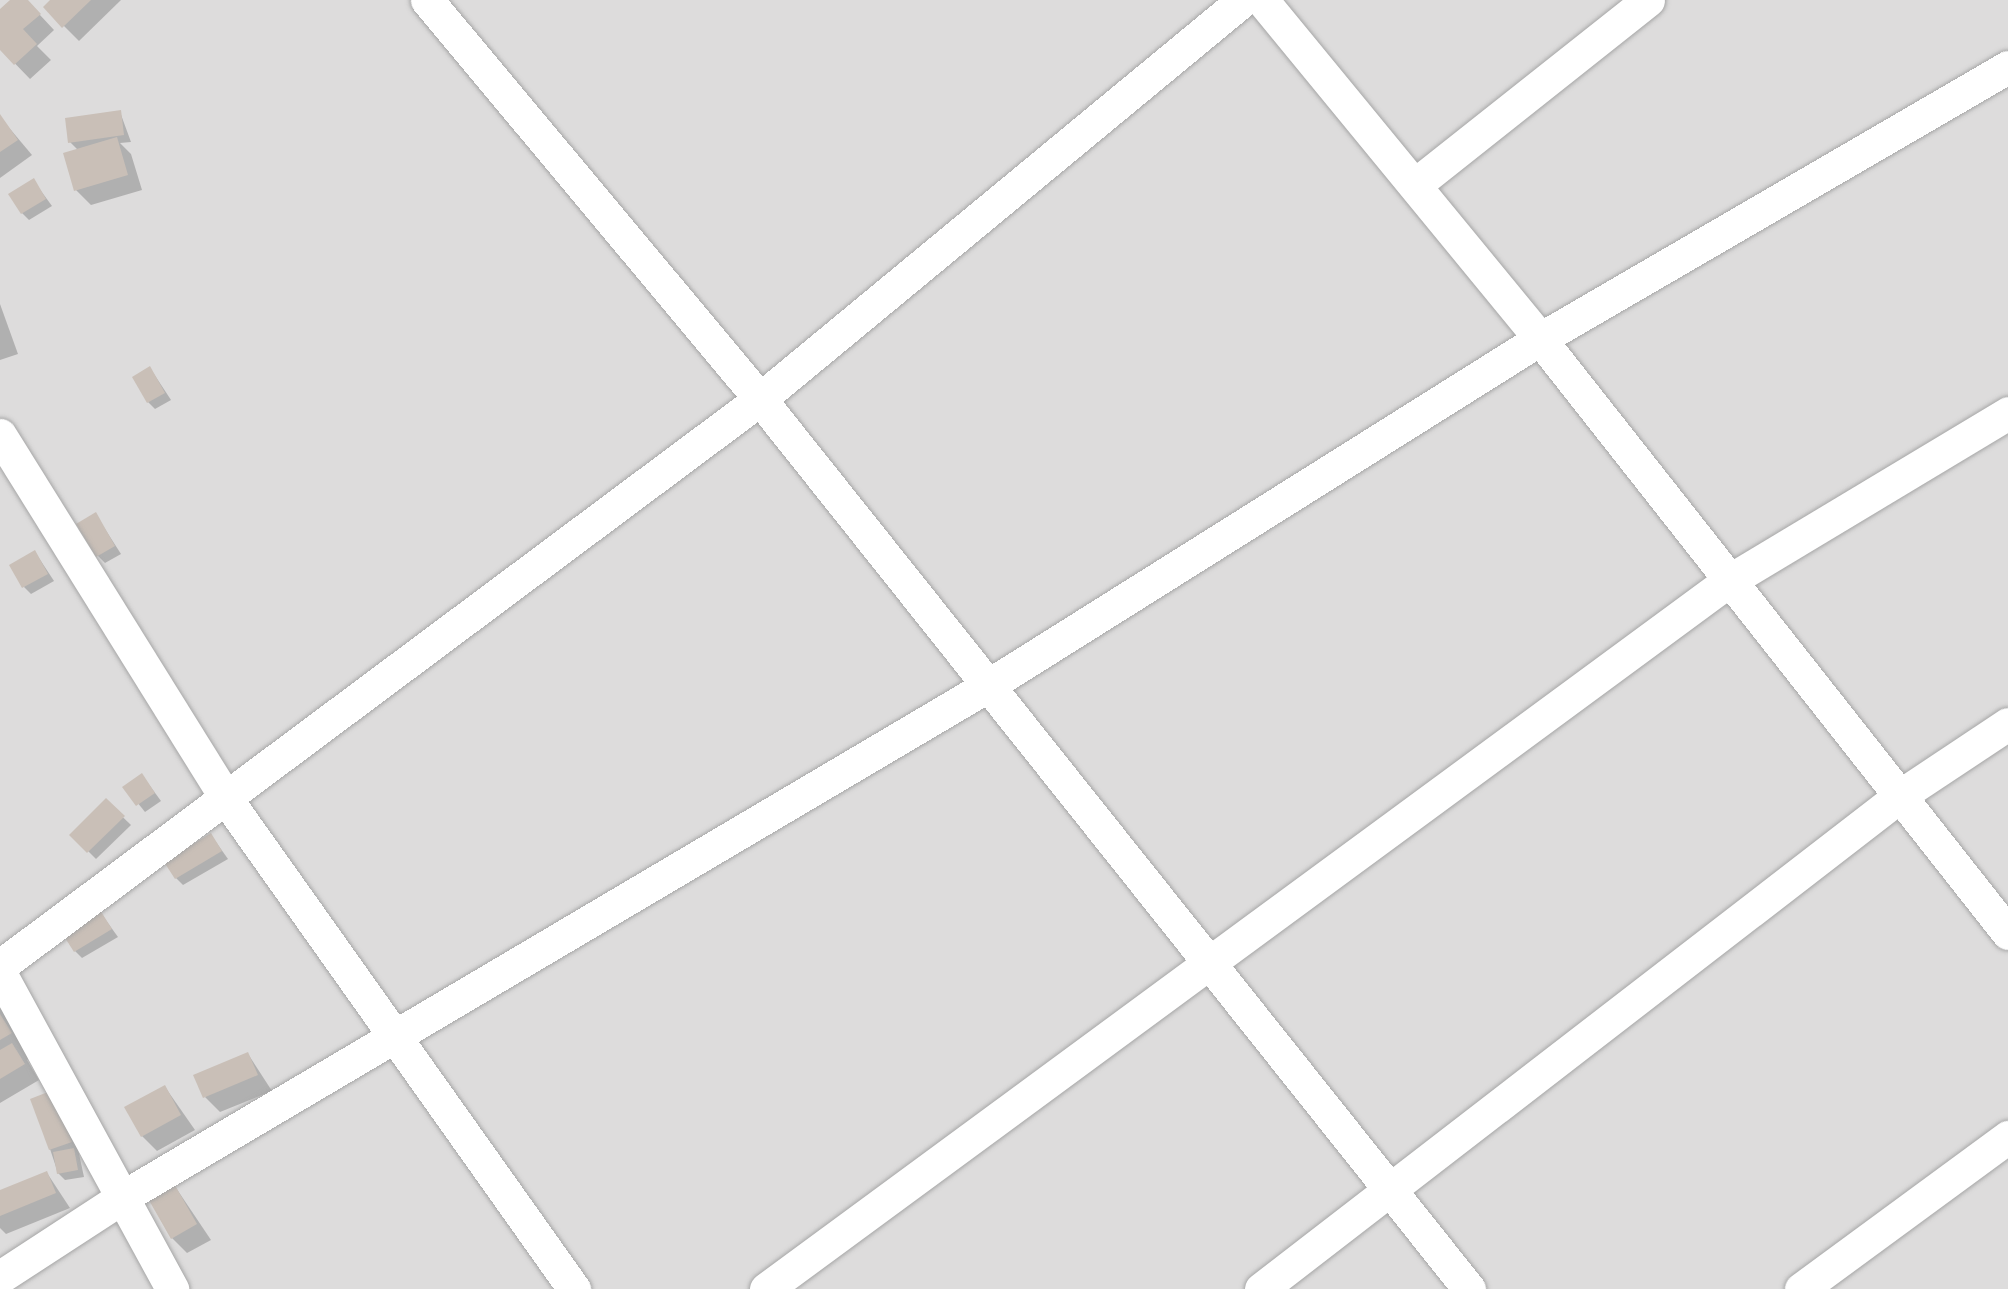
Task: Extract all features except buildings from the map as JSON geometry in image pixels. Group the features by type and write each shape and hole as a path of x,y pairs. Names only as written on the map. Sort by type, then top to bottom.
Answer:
{"street":[{"path":"427,0 760,399 1211,958 1469,1289"},
{"path":"0,965 228,800 760,399 1242,0"},
{"path":"1262,0 1416,184 1540,339 1727,582 1901,795 2008,933"},
{"path":"1416,184 1648,0"},
{"path":"0,1277 126,1195 989,685 1540,339 2008,67"},
{"path":"766,1289 1211,958 1727,582 2008,413"},
{"path":"0,435 228,800 575,1289"},
{"path":"1261,1289 1901,795 2008,724"},
{"path":"0,973 126,1195 172,1289"},
{"path":"1801,1289 2008,1137"}],"shaded area":[{"path":"0,0 2008,0 2008,1289 0,1289"}]}
